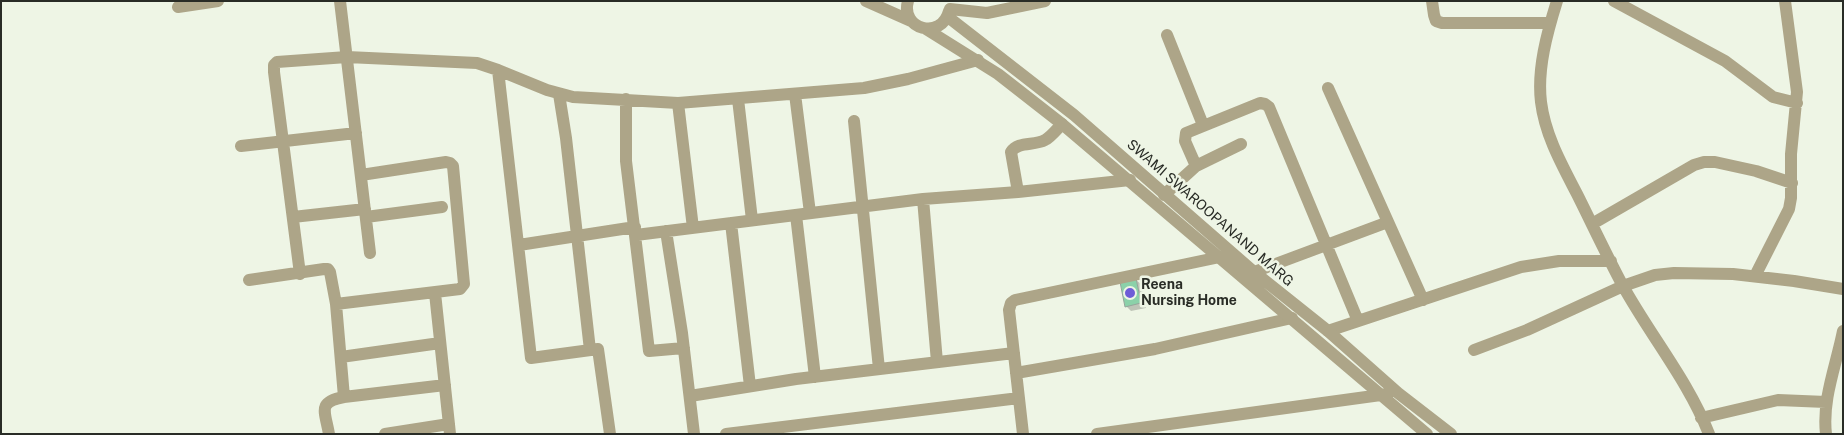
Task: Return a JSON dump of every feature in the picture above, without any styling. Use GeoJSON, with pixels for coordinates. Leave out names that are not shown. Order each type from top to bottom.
{"type":"FeatureCollection","features":[{"type":"Feature","properties":{"kind":"street"},"geometry":{"type":"LineString","coordinates":[[178,7],[218,1]]}},
{"type":"Feature","properties":{"kind":"street"},"geometry":{"type":"LineString","coordinates":[[340,1],[370,253]]}},
{"type":"Feature","properties":{"kind":"street","name":"SWAMI SWAROOPANAND MARG"},"geometry":{"type":"LineString","coordinates":[[866,1],[912,21],[998,74],[1130,180],[1427,434]]}},
{"type":"Feature","properties":{"kind":"street"},"geometry":{"type":"LineString","coordinates":[[908,1],[907,14],[912,21]]}},
{"type":"Feature","properties":{"kind":"street"},"geometry":{"type":"LineString","coordinates":[[926,29],[935,28],[942,24],[949,9],[987,13],[1045,1]]}},
{"type":"Feature","properties":{"kind":"street"},"geometry":{"type":"LineString","coordinates":[[1432,1],[1436,21],[1442,23],[1550,23]]}},
{"type":"Feature","properties":{"kind":"street"},"geometry":{"type":"LineString","coordinates":[[1556,1],[1541,70],[1541,103],[1553,143],[1623,286],[1693,402],[1703,429],[1778,400],[1826,402]]}},
{"type":"Feature","properties":{"kind":"street"},"geometry":{"type":"LineString","coordinates":[[1614,1],[1725,61],[1773,97],[1797,103]]}},
{"type":"Feature","properties":{"kind":"street"},"geometry":{"type":"LineString","coordinates":[[1755,276],[1789,209],[1792,183],[1792,148],[1797,103],[1796,80],[1785,1]]}},
{"type":"Feature","properties":{"kind":"street","name":"SWAMI SWAROOPANAND MARG"},"geometry":{"type":"LineString","coordinates":[[949,9],[1254,272],[1328,331],[1398,393],[1451,434]]}},
{"type":"Feature","properties":{"kind":"street"},"geometry":{"type":"LineString","coordinates":[[1168,35],[1202,125]]}},
{"type":"Feature","properties":{"kind":"street"},"geometry":{"type":"LineString","coordinates":[[300,274],[274,65],[277,62],[347,57],[477,63],[559,94],[678,103],[884,85],[978,60]]}},
{"type":"Feature","properties":{"kind":"street"},"geometry":{"type":"LineString","coordinates":[[498,70],[531,358],[598,349],[610,434]]}},
{"type":"Feature","properties":{"kind":"street"},"geometry":{"type":"LineString","coordinates":[[1328,88],[1423,300]]}},
{"type":"Feature","properties":{"kind":"street"},"geometry":{"type":"LineString","coordinates":[[559,94],[566,138],[590,350]]}},
{"type":"Feature","properties":{"kind":"street"},"geometry":{"type":"LineString","coordinates":[[795,94],[810,213]]}},
{"type":"Feature","properties":{"kind":"street"},"geometry":{"type":"LineString","coordinates":[[626,99],[626,161],[649,352],[684,348]]}},
{"type":"Feature","properties":{"kind":"street"},"geometry":{"type":"LineString","coordinates":[[738,99],[752,220]]}},
{"type":"Feature","properties":{"kind":"street"},"geometry":{"type":"LineString","coordinates":[[678,103],[693,228]]}},
{"type":"Feature","properties":{"kind":"street"},"geometry":{"type":"LineString","coordinates":[[1196,166],[1184,137],[1186,133],[1260,103],[1269,107],[1358,321]]}},
{"type":"Feature","properties":{"kind":"street"},"geometry":{"type":"LineString","coordinates":[[854,121],[879,369]]}},
{"type":"Feature","properties":{"kind":"street"},"geometry":{"type":"LineString","coordinates":[[1018,192],[1013,149],[1018,146],[1046,140],[1062,124]]}},
{"type":"Feature","properties":{"kind":"street"},"geometry":{"type":"LineString","coordinates":[[241,146],[356,133]]}},
{"type":"Feature","properties":{"kind":"street"},"geometry":{"type":"LineString","coordinates":[[1164,195],[1196,166],[1240,144]]}},
{"type":"Feature","properties":{"kind":"street"},"geometry":{"type":"LineString","coordinates":[[336,304],[460,290],[464,284],[453,166],[446,162],[361,175]]}},
{"type":"Feature","properties":{"kind":"street"},"geometry":{"type":"LineString","coordinates":[[1592,224],[1704,162],[1715,162],[1756,171],[1792,183]]}},
{"type":"Feature","properties":{"kind":"street"},"geometry":{"type":"LineString","coordinates":[[519,244],[577,235],[666,231],[923,199],[1018,192],[1130,180]]}},
{"type":"Feature","properties":{"kind":"street"},"geometry":{"type":"LineString","coordinates":[[923,199],[938,362]]}},
{"type":"Feature","properties":{"kind":"street"},"geometry":{"type":"LineString","coordinates":[[293,217],[442,206]]}},
{"type":"Feature","properties":{"kind":"street"},"geometry":{"type":"LineString","coordinates":[[796,215],[815,377]]}},
{"type":"Feature","properties":{"kind":"street"},"geometry":{"type":"LineString","coordinates":[[1254,272],[1388,222]]}},
{"type":"Feature","properties":{"kind":"street"},"geometry":{"type":"LineString","coordinates":[[731,223],[750,386]]}},
{"type":"Feature","properties":{"kind":"street"},"geometry":{"type":"LineString","coordinates":[[666,231],[684,348],[694,434]]}},
{"type":"Feature","properties":{"kind":"street"},"geometry":{"type":"LineString","coordinates":[[1022,434],[1009,310],[1011,303],[1016,300],[1220,257]]}},
{"type":"Feature","properties":{"kind":"street"},"geometry":{"type":"LineString","coordinates":[[1328,331],[1534,264],[1559,261],[1611,261]]}},
{"type":"Feature","properties":{"kind":"street"},"geometry":{"type":"LineString","coordinates":[[249,280],[328,269],[332,276],[336,304],[344,397]]}},
{"type":"Feature","properties":{"kind":"street"},"geometry":{"type":"LineString","coordinates":[[1474,350],[1527,330],[1623,286],[1655,275],[1674,272],[1755,276],[1843,289]]}},
{"type":"Feature","properties":{"kind":"street"},"geometry":{"type":"LineString","coordinates":[[385,434],[450,429],[435,293]]}},
{"type":"Feature","properties":{"kind":"street"},"geometry":{"type":"LineString","coordinates":[[1016,374],[1155,349],[1292,318]]}},
{"type":"Feature","properties":{"kind":"street"},"geometry":{"type":"LineString","coordinates":[[1826,434],[1824,415],[1826,402],[1841,352],[1843,332]]}},
{"type":"Feature","properties":{"kind":"street"},"geometry":{"type":"LineString","coordinates":[[341,357],[440,343]]}},
{"type":"Feature","properties":{"kind":"street"},"geometry":{"type":"LineString","coordinates":[[690,396],[815,377],[1014,353]]}},
{"type":"Feature","properties":{"kind":"street"},"geometry":{"type":"LineString","coordinates":[[329,434],[325,406],[331,399],[445,385]]}},
{"type":"Feature","properties":{"kind":"street"},"geometry":{"type":"LineString","coordinates":[[1096,434],[1398,393]]}},
{"type":"Feature","properties":{"kind":"street"},"geometry":{"type":"LineString","coordinates":[[726,434],[1019,398]]}},
{"type":"Feature","properties":{"kind":"building"},"geometry":{"type":"Polygon","coordinates":[[[1136,278],[1141,303],[1125,307],[1120,282],[1136,278]]]}},
{"type":"Feature","properties":{"kind":"place","name":"Reena Nursing Home"},"geometry":{"type":"Point","coordinates":[1130,293]}}]}
